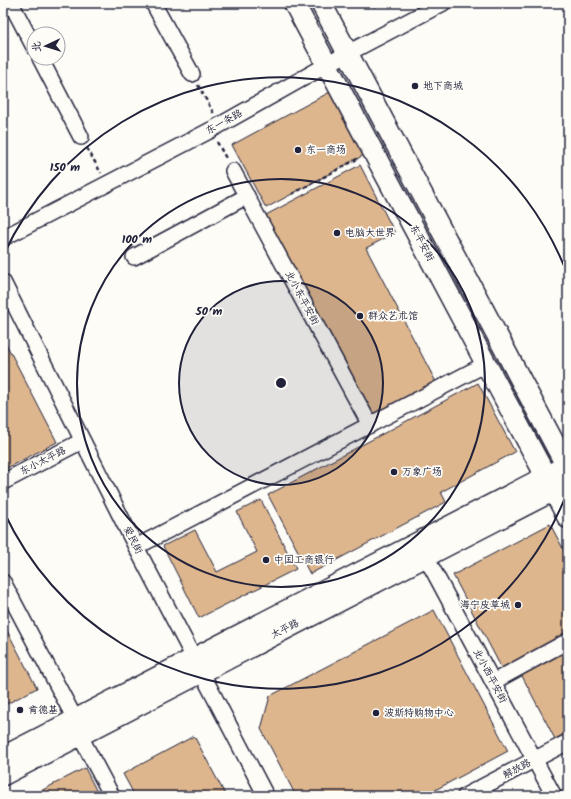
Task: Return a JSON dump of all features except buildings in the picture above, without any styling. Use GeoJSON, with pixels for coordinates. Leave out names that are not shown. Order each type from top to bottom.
{"type":"FeatureCollection","features":[{"type":"Feature","properties":{"kind":"main road","name":"东平安街"},"geometry":{"type":"LineString","coordinates":[[294,3],[486,364],[560,476]]}},
{"type":"Feature","properties":{"kind":"main road"},"geometry":{"type":"LineString","coordinates":[[321,3],[348,53],[560,476],[568,518]]}},
{"type":"Feature","properties":{"kind":"main road","name":"太平路"},"geometry":{"type":"LineString","coordinates":[[197,665],[426,557],[560,476]]}},
{"type":"Feature","properties":{"kind":"main road","name":"太平路"},"geometry":{"type":"LineString","coordinates":[[3,775],[77,728],[560,476]]}},
{"type":"Feature","properties":{"kind":"main road","name":"太平路"},"geometry":{"type":"LineString","coordinates":[[3,757],[77,728]]}},
{"type":"Feature","properties":{"kind":"street"},"geometry":{"type":"LineString","coordinates":[[11,3],[26,32]]}},
{"type":"Feature","properties":{"kind":"street"},"geometry":{"type":"LineString","coordinates":[[154,3],[192,74]]}},
{"type":"Feature","properties":{"kind":"street","name":"东一条路"},"geometry":{"type":"LineString","coordinates":[[3,238],[216,127],[348,53],[443,3]]}},
{"type":"Feature","properties":{"kind":"street"},"geometry":{"type":"LineString","coordinates":[[44,66],[81,137]]}},
{"type":"Feature","properties":{"kind":"street","name":"北小东平安街"},"geometry":{"type":"LineString","coordinates":[[233,171],[370,425]]}},
{"type":"Feature","properties":{"kind":"street"},"geometry":{"type":"LineString","coordinates":[[134,257],[247,196]]}},
{"type":"Feature","properties":{"kind":"street","name":"爱民街"},"geometry":{"type":"LineString","coordinates":[[3,282],[136,547],[266,796]]}},
{"type":"Feature","properties":{"kind":"street"},"geometry":{"type":"LineString","coordinates":[[136,547],[486,364]]}},
{"type":"Feature","properties":{"kind":"street","name":"东小太平路"},"geometry":{"type":"LineString","coordinates":[[3,482],[82,441]]}},
{"type":"Feature","properties":{"kind":"street","name":"北小西平安街"},"geometry":{"type":"LineString","coordinates":[[426,557],[554,796]]}},
{"type":"Feature","properties":{"kind":"street"},"geometry":{"type":"LineString","coordinates":[[3,582],[112,796]]}},
{"type":"Feature","properties":{"kind":"street"},"geometry":{"type":"LineString","coordinates":[[493,682],[568,641]]}},
{"type":"Feature","properties":{"kind":"street","name":"解放路"},"geometry":{"type":"LineString","coordinates":[[466,796],[568,742]]}},
{"type":"Feature","properties":{"kind":"path"},"geometry":{"type":"LineString","coordinates":[[192,74],[216,127],[233,171]]}},
{"type":"Feature","properties":{"kind":"path"},"geometry":{"type":"LineString","coordinates":[[292,194],[372,151]]}},
{"type":"Feature","properties":{"kind":"place","name":"地下商城"},"geometry":{"type":"Point","coordinates":[415,86]}},
{"type":"Feature","properties":{"kind":"place","name":"东一商场"},"geometry":{"type":"Point","coordinates":[298,150]}},
{"type":"Feature","properties":{"kind":"place","name":"电脑大世界"},"geometry":{"type":"Point","coordinates":[337,233]}},
{"type":"Feature","properties":{"kind":"place","name":"群众艺术馆"},"geometry":{"type":"Point","coordinates":[360,316]}},
{"type":"Feature","properties":{"kind":"place","name":"万象广场"},"geometry":{"type":"Point","coordinates":[394,472]}},
{"type":"Feature","properties":{"kind":"place","name":"中国工商银行"},"geometry":{"type":"Point","coordinates":[266,560]}},
{"type":"Feature","properties":{"kind":"place","name":"海宁皮草城"},"geometry":{"type":"Point","coordinates":[518,605]}},
{"type":"Feature","properties":{"kind":"place","name":"肯德基"},"geometry":{"type":"Point","coordinates":[20,710]}},
{"type":"Feature","properties":{"kind":"place","name":"波斯特购物中心"},"geometry":{"type":"Point","coordinates":[376,713]}}]}
